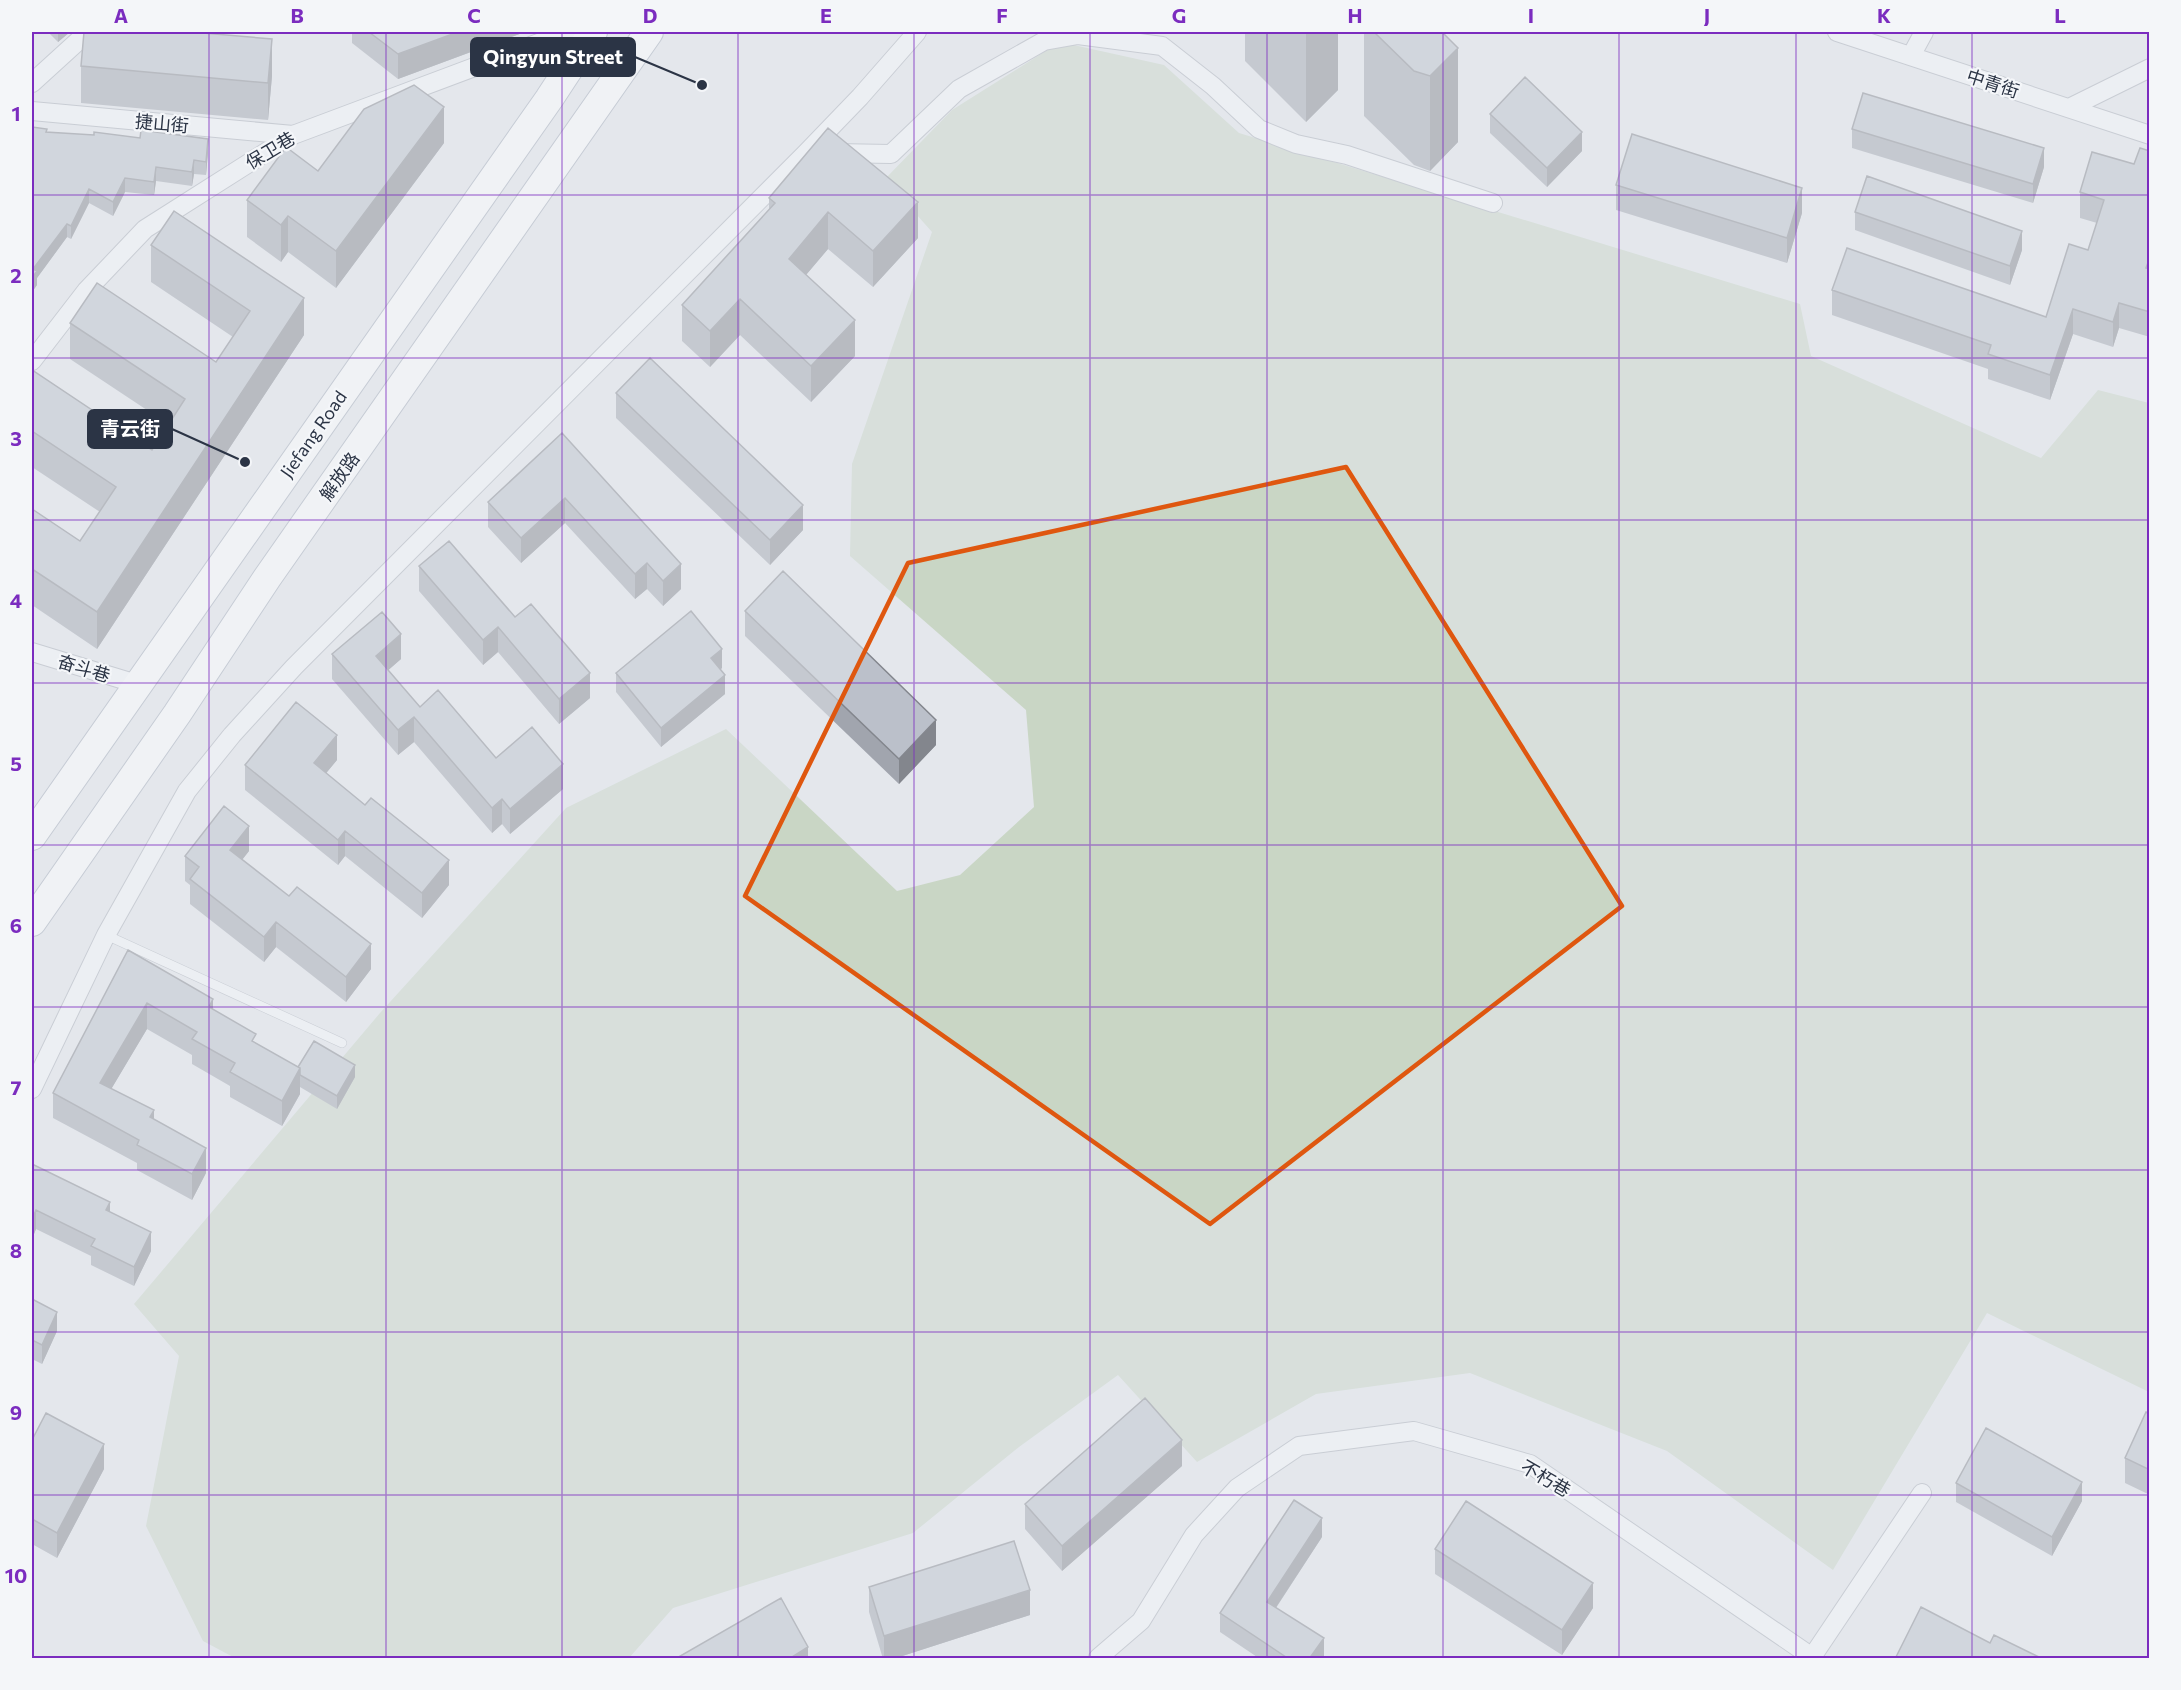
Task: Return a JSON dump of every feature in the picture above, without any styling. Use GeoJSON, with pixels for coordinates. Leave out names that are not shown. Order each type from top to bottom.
{"type":"FeatureCollection","features":[{"type":"Feature","properties":{"kind":"main road","name":"Jiefang Road"},"geometry":{"type":"LineString","coordinates":[[32,836],[136,684],[549,99],[593,32]]}},
{"type":"Feature","properties":{"kind":"main road","name":"解放路"},"geometry":{"type":"LineString","coordinates":[[32,922],[177,714],[273,568],[649,32]]}},
{"type":"Feature","properties":{"kind":"street"},"geometry":{"type":"LineString","coordinates":[[32,83],[88,32]]}},
{"type":"Feature","properties":{"kind":"street","name":"保卫巷"},"geometry":{"type":"LineString","coordinates":[[32,361],[86,291],[145,229],[293,135],[568,32]]}},
{"type":"Feature","properties":{"kind":"street"},"geometry":{"type":"LineString","coordinates":[[32,1089],[106,935],[187,791],[232,735],[294,667],[807,153],[860,97],[916,32]]}},
{"type":"Feature","properties":{"kind":"street","name":"中青街"},"geometry":{"type":"LineString","coordinates":[[1837,32],[2150,135]]}},
{"type":"Feature","properties":{"kind":"street"},"geometry":{"type":"LineString","coordinates":[[1911,56],[1924,32]]}},
{"type":"Feature","properties":{"kind":"street"},"geometry":{"type":"LineString","coordinates":[[807,153],[891,154],[959,89],[1044,41],[1078,35],[1162,46],[1213,86],[1259,129],[1296,144],[1347,155],[1493,203]]}},
{"type":"Feature","properties":{"kind":"street"},"geometry":{"type":"LineString","coordinates":[[2069,108],[2150,68]]}},
{"type":"Feature","properties":{"kind":"street","name":"捷山街"},"geometry":{"type":"LineString","coordinates":[[32,111],[293,135]]}},
{"type":"Feature","properties":{"kind":"street","name":"奋斗巷"},"geometry":{"type":"LineString","coordinates":[[32,652],[136,684]]}},
{"type":"Feature","properties":{"kind":"street","name":"不朽巷"},"geometry":{"type":"LineString","coordinates":[[1098,1659],[1141,1621],[1194,1535],[1237,1488],[1299,1446],[1414,1431],[1530,1464],[1812,1658],[1922,1493]]}},
{"type":"Feature","properties":{"kind":"lane"},"geometry":{"type":"LineString","coordinates":[[106,935],[342,1043]]}},
{"type":"Feature","properties":{"kind":"highlighted area"},"geometry":{"type":"Polygon","coordinates":[[[1346,467],[1622,906],[1210,1224],[745,896],[908,563],[1346,467]]]}},
{"type":"Feature","properties":{"kind":"green space"},"geometry":{"type":"Polygon","coordinates":[[[1060,42],[1164,65],[1239,133],[1800,304],[1811,356],[2041,458],[2098,390],[2149,403],[2149,1392],[1987,1313],[1833,1570],[1667,1451],[1470,1373],[1316,1394],[1197,1462],[1118,1375],[1019,1447],[913,1533],[673,1608],[629,1658],[235,1658],[203,1641],[146,1526],[179,1356],[134,1304],[380,1013],[566,808],[726,729],[897,891],[960,875],[1034,807],[1026,710],[850,556],[852,464],[932,232],[885,179],[952,110],[1060,42]]]}},
{"type":"Feature","properties":{"kind":"building"},"geometry":{"type":"Polygon","coordinates":[[[84,32],[191,32],[272,39],[268,83],[81,66],[84,32]]]}},
{"type":"Feature","properties":{"kind":"building"},"geometry":{"type":"Polygon","coordinates":[[[369,32],[458,32],[398,54],[369,32]]]}},
{"type":"Feature","properties":{"kind":"building"},"geometry":{"type":"Polygon","coordinates":[[[1374,32],[1442,32],[1458,48],[1430,76],[1414,71],[1374,32]]]}},
{"type":"Feature","properties":{"kind":"building"},"geometry":{"type":"Polygon","coordinates":[[[1525,77],[1582,132],[1547,168],[1490,114],[1525,77]]]}},
{"type":"Feature","properties":{"kind":"building"},"geometry":{"type":"Polygon","coordinates":[[[414,85],[444,107],[336,251],[288,216],[281,225],[247,200],[286,147],[318,171],[364,109],[414,85]]]}},
{"type":"Feature","properties":{"kind":"building"},"geometry":{"type":"Polygon","coordinates":[[[1863,93],[2044,148],[2033,184],[1852,129],[1863,93]]]}},
{"type":"Feature","properties":{"kind":"building"},"geometry":{"type":"Polygon","coordinates":[[[32,127],[47,129],[46,132],[94,135],[94,132],[140,138],[141,130],[208,139],[206,162],[194,160],[192,172],[156,167],[154,182],[125,178],[113,202],[89,189],[71,226],[67,224],[33,269],[37,271],[32,278],[32,127]]]}},
{"type":"Feature","properties":{"kind":"building"},"geometry":{"type":"Polygon","coordinates":[[[828,128],[918,202],[873,251],[828,212],[789,259],[855,320],[811,366],[740,299],[710,331],[682,305],[775,203],[769,198],[828,128]]]}},
{"type":"Feature","properties":{"kind":"building"},"geometry":{"type":"Polygon","coordinates":[[[1632,134],[1802,188],[1787,238],[1616,185],[1632,134]]]}},
{"type":"Feature","properties":{"kind":"building"},"geometry":{"type":"Polygon","coordinates":[[[2140,148],[2150,151],[2150,257],[2146,268],[2150,269],[2150,312],[2119,303],[2113,322],[2073,309],[2050,375],[1988,354],[1991,345],[1832,290],[1847,248],[2046,317],[2069,244],[2088,250],[2104,200],[2080,192],[2092,152],[2134,164],[2140,148]]]}},
{"type":"Feature","properties":{"kind":"building"},"geometry":{"type":"Polygon","coordinates":[[[1867,176],[2022,231],[2010,266],[1855,212],[1867,176]]]}},
{"type":"Feature","properties":{"kind":"building"},"geometry":{"type":"Polygon","coordinates":[[[174,211],[304,298],[97,612],[32,569],[32,509],[80,541],[116,487],[32,431],[32,370],[152,450],[185,399],[70,323],[97,283],[216,362],[250,311],[151,245],[174,211]]]}},
{"type":"Feature","properties":{"kind":"building"},"geometry":{"type":"Polygon","coordinates":[[[650,358],[803,505],[770,540],[616,393],[650,358]]]}},
{"type":"Feature","properties":{"kind":"building"},"geometry":{"type":"Polygon","coordinates":[[[562,433],[681,564],[663,581],[647,563],[635,574],[565,498],[521,538],[488,502],[562,433]]]}},
{"type":"Feature","properties":{"kind":"building"},"geometry":{"type":"Polygon","coordinates":[[[449,541],[515,617],[531,604],[590,673],[559,699],[498,627],[483,640],[419,566],[449,541]]]}},
{"type":"Feature","properties":{"kind":"building"},"geometry":{"type":"Polygon","coordinates":[[[783,571],[936,720],[899,759],[745,611],[783,571]]]}},
{"type":"Feature","properties":{"kind":"building"},"geometry":{"type":"Polygon","coordinates":[[[691,611],[722,649],[711,658],[725,675],[661,728],[616,673],[691,611]]]}},
{"type":"Feature","properties":{"kind":"building"},"geometry":{"type":"Polygon","coordinates":[[[382,612],[401,634],[376,656],[420,707],[438,690],[496,758],[532,727],[563,764],[510,809],[502,799],[492,808],[414,717],[398,730],[332,654],[382,612]]]}},
{"type":"Feature","properties":{"kind":"building"},"geometry":{"type":"Polygon","coordinates":[[[296,702],[337,735],[314,763],[365,805],[371,798],[449,860],[422,893],[345,831],[338,840],[245,765],[296,702]]]}},
{"type":"Feature","properties":{"kind":"building"},"geometry":{"type":"Polygon","coordinates":[[[224,806],[249,826],[230,850],[289,896],[297,887],[371,944],[346,977],[276,922],[264,937],[190,879],[199,867],[185,856],[224,806]]]}},
{"type":"Feature","properties":{"kind":"building"},"geometry":{"type":"Polygon","coordinates":[[[128,950],[213,999],[209,1007],[256,1034],[252,1041],[300,1068],[282,1101],[230,1072],[235,1063],[192,1039],[197,1032],[147,1003],[100,1083],[154,1110],[150,1117],[206,1148],[192,1174],[137,1145],[139,1140],[53,1093],[128,950]]]}},
{"type":"Feature","properties":{"kind":"building"},"geometry":{"type":"Polygon","coordinates":[[[314,1041],[355,1065],[337,1096],[300,1075],[298,1067],[314,1041]]]}},
{"type":"Feature","properties":{"kind":"building"},"geometry":{"type":"Polygon","coordinates":[[[32,1164],[110,1202],[106,1210],[151,1232],[134,1267],[91,1246],[95,1239],[36,1210],[32,1220],[32,1164]]]}},
{"type":"Feature","properties":{"kind":"building"},"geometry":{"type":"Polygon","coordinates":[[[32,1299],[57,1312],[42,1345],[32,1340],[32,1299]]]}},
{"type":"Feature","properties":{"kind":"building"},"geometry":{"type":"Polygon","coordinates":[[[1145,1398],[1182,1440],[1062,1546],[1025,1504],[1145,1398]]]}},
{"type":"Feature","properties":{"kind":"building"},"geometry":{"type":"Polygon","coordinates":[[[2146,1412],[2150,1414],[2150,1470],[2125,1458],[2146,1412]]]}},
{"type":"Feature","properties":{"kind":"building"},"geometry":{"type":"Polygon","coordinates":[[[46,1413],[104,1444],[57,1533],[32,1519],[32,1440],[46,1413]]]}},
{"type":"Feature","properties":{"kind":"building"},"geometry":{"type":"Polygon","coordinates":[[[1986,1428],[2082,1482],[2052,1537],[1956,1483],[1986,1428]]]}},
{"type":"Feature","properties":{"kind":"building"},"geometry":{"type":"Polygon","coordinates":[[[1294,1500],[1322,1518],[1267,1602],[1324,1638],[1309,1659],[1289,1659],[1220,1613],[1294,1500]]]}},
{"type":"Feature","properties":{"kind":"building"},"geometry":{"type":"Polygon","coordinates":[[[1466,1501],[1593,1583],[1562,1630],[1435,1549],[1466,1501]]]}},
{"type":"Feature","properties":{"kind":"building"},"geometry":{"type":"Polygon","coordinates":[[[1014,1541],[1030,1590],[884,1636],[869,1587],[1014,1541]]]}},
{"type":"Feature","properties":{"kind":"building"},"geometry":{"type":"Polygon","coordinates":[[[781,1598],[808,1647],[789,1659],[675,1659],[781,1598]]]}},
{"type":"Feature","properties":{"kind":"building"},"geometry":{"type":"Polygon","coordinates":[[[1921,1607],[1990,1643],[1994,1635],[2043,1659],[1895,1659],[1921,1607]]]}},
{"type":"Feature","properties":{"kind":"place","name":"Qingyun Street"},"geometry":{"type":"Point","coordinates":[702,85]}},
{"type":"Feature","properties":{"kind":"place","name":"青云街"},"geometry":{"type":"Point","coordinates":[245,462]}}]}
